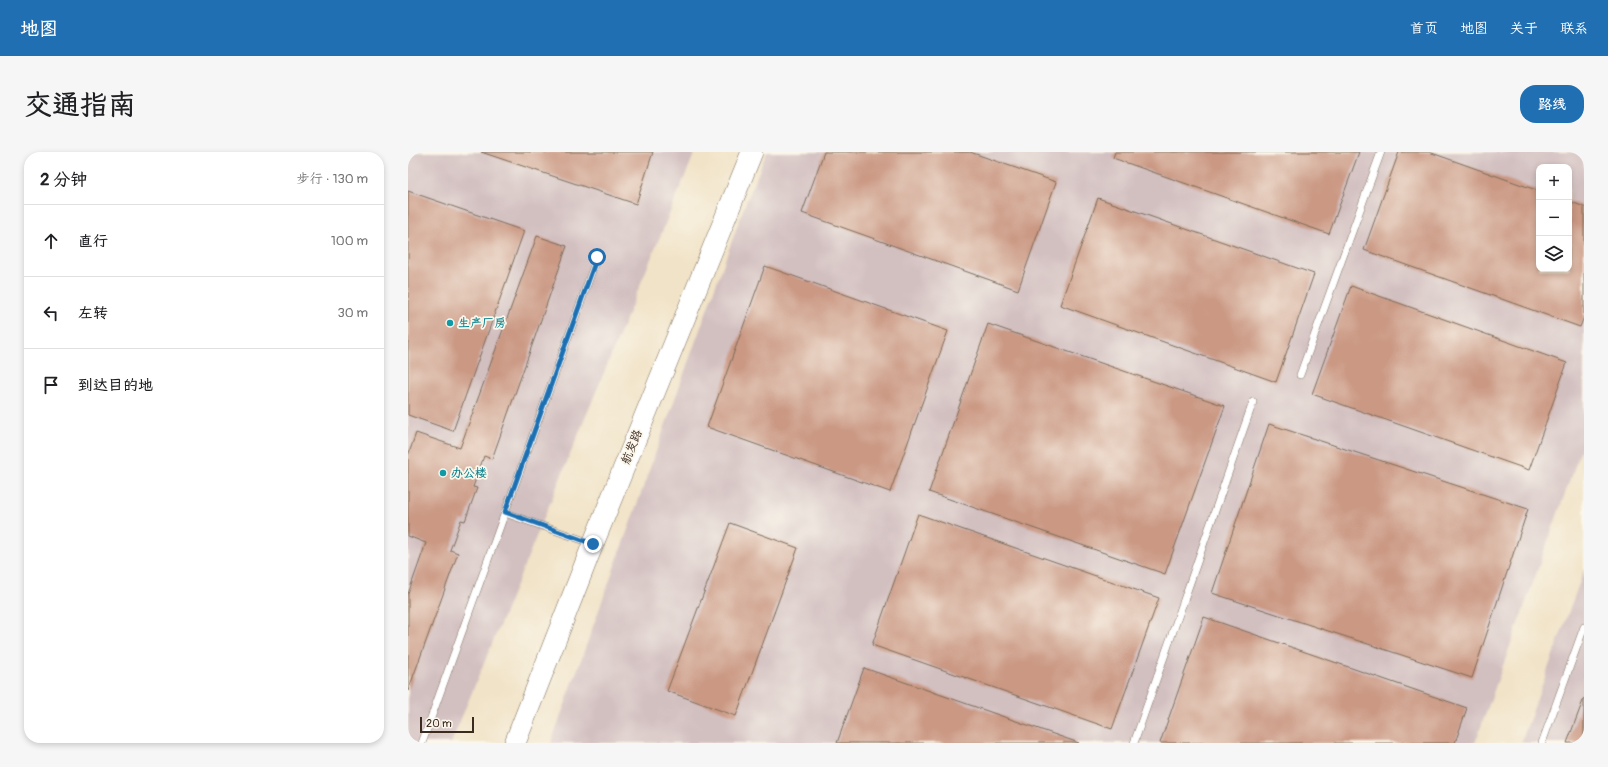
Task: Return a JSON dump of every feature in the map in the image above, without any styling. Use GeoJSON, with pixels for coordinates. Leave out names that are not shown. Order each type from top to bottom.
{"type":"FeatureCollection","features":[{"type":"Feature","properties":{"kind":"main road","name":"航发路"},"geometry":{"type":"LineString","coordinates":[[515,743],[593,544],[752,152]]}},
{"type":"Feature","properties":{"kind":"lane"},"geometry":{"type":"LineString","coordinates":[[1300,375],[1382,152]]}},
{"type":"Feature","properties":{"kind":"lane"},"geometry":{"type":"LineString","coordinates":[[422,743],[597,257]]}},
{"type":"Feature","properties":{"kind":"lane"},"geometry":{"type":"LineString","coordinates":[[1134,743],[1253,402]]}},
{"type":"Feature","properties":{"kind":"lane"},"geometry":{"type":"LineString","coordinates":[[505,512],[593,544]]}},
{"type":"Feature","properties":{"kind":"lane"},"geometry":{"type":"LineString","coordinates":[[1542,743],[1584,627]]}},
{"type":"Feature","properties":{"kind":"shaded area"},"geometry":{"type":"Polygon","coordinates":[[[408,152],[695,152],[451,743],[408,743],[408,152]]]}},
{"type":"Feature","properties":{"kind":"shaded area"},"geometry":{"type":"Polygon","coordinates":[[[767,152],[1584,152],[1584,441],[1475,743],[551,743],[743,210],[767,152]]]}},
{"type":"Feature","properties":{"kind":"shaded area"},"geometry":{"type":"Polygon","coordinates":[[[1584,570],[1584,743],[1521,743],[1584,570]]]}},
{"type":"Feature","properties":{"kind":"building"},"geometry":{"type":"Polygon","coordinates":[[[481,152],[653,152],[636,204],[481,152]]]}},
{"type":"Feature","properties":{"kind":"building"},"geometry":{"type":"Polygon","coordinates":[[[824,152],[970,152],[1056,182],[1018,290],[802,213],[824,152]]]}},
{"type":"Feature","properties":{"kind":"building"},"geometry":{"type":"Polygon","coordinates":[[[1115,152],[1359,152],[1329,234],[1113,158],[1115,152]]]}},
{"type":"Feature","properties":{"kind":"building"},"geometry":{"type":"Polygon","coordinates":[[[1399,152],[1429,152],[1536,190],[1536,272],[1572,272],[1572,202],[1584,207],[1584,317],[1580,327],[1364,250],[1399,152]]]}},
{"type":"Feature","properties":{"kind":"building","name":"生产厂房"},"geometry":{"type":"Polygon","coordinates":[[[408,191],[524,231],[453,431],[408,415],[408,191]]]}},
{"type":"Feature","properties":{"kind":"building"},"geometry":{"type":"Polygon","coordinates":[[[1098,198],[1314,274],[1276,382],[1060,305],[1098,198]]]}},
{"type":"Feature","properties":{"kind":"building","name":"办公楼"},"geometry":{"type":"Polygon","coordinates":[[[537,236],[567,246],[492,459],[484,456],[473,487],[477,488],[465,521],[461,520],[450,550],[458,553],[408,691],[408,594],[426,543],[408,536],[408,456],[416,433],[460,448],[537,236]]]}},
{"type":"Feature","properties":{"kind":"building"},"geometry":{"type":"Polygon","coordinates":[[[765,266],[948,331],[890,492],[707,427],[765,266]]]}},
{"type":"Feature","properties":{"kind":"building"},"geometry":{"type":"Polygon","coordinates":[[[1351,286],[1567,363],[1529,470],[1312,394],[1351,286]]]}},
{"type":"Feature","properties":{"kind":"building"},"geometry":{"type":"Polygon","coordinates":[[[988,324],[1225,406],[1165,574],[929,492],[988,324]]]}},
{"type":"Feature","properties":{"kind":"building"},"geometry":{"type":"Polygon","coordinates":[[[1269,424],[1528,509],[1472,678],[1212,593],[1269,424]]]}},
{"type":"Feature","properties":{"kind":"building"},"geometry":{"type":"Polygon","coordinates":[[[918,514],[1159,598],[1112,729],[872,645],[918,514]]]}},
{"type":"Feature","properties":{"kind":"building"},"geometry":{"type":"Polygon","coordinates":[[[730,523],[798,548],[736,716],[667,691],[730,523]]]}},
{"type":"Feature","properties":{"kind":"building"},"geometry":{"type":"Polygon","coordinates":[[[1204,617],[1467,708],[1455,743],[1160,743],[1204,617]]]}},
{"type":"Feature","properties":{"kind":"building"},"geometry":{"type":"Polygon","coordinates":[[[864,668],[1079,743],[837,743],[864,668]]]}},
{"type":"Feature","properties":{"kind":"building"},"geometry":{"type":"Polygon","coordinates":[[[1584,698],[1584,743],[1567,743],[1584,698]]]}},
{"type":"Feature","properties":{"kind":"place","name":"生产厂房"},"geometry":{"type":"Point","coordinates":[450,323]}},
{"type":"Feature","properties":{"kind":"place","name":"办公楼"},"geometry":{"type":"Point","coordinates":[443,473]}},
{"type":"Feature","properties":{"kind":"route"},"geometry":{"type":"LineString","coordinates":[[593,544],[505,512],[597,257]]}}]}
